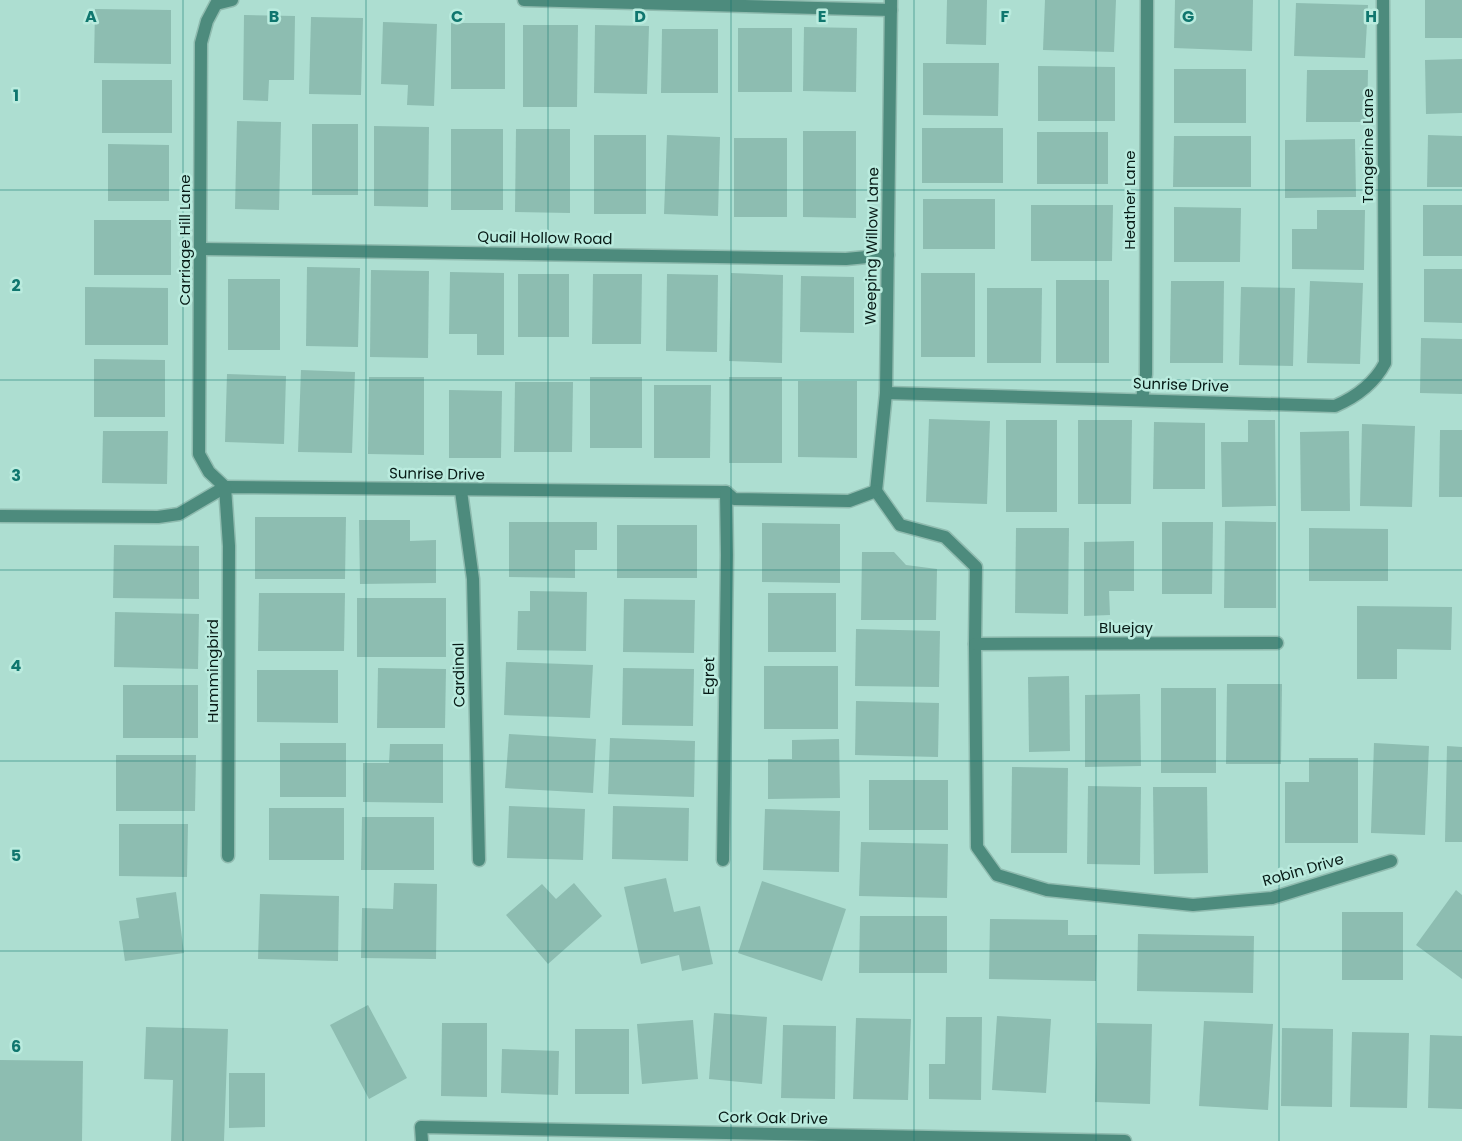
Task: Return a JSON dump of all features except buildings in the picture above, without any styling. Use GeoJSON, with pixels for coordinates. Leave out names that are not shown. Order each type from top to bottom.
{"type":"FeatureCollection","features":[{"type":"Feature","properties":{"kind":"street","name":"Carriage Hill Lane"},"geometry":{"type":"LineString","coordinates":[[225,488],[209,472],[199,454],[201,43],[207,21],[216,4],[232,0]]}},
{"type":"Feature","properties":{"kind":"street"},"geometry":{"type":"LineString","coordinates":[[524,0],[891,5]]}},
{"type":"Feature","properties":{"kind":"street","name":"Heather Lane"},"geometry":{"type":"LineString","coordinates":[[1142,400],[1146,374],[1147,0]]}},
{"type":"Feature","properties":{"kind":"street","name":"Tangerine Lane"},"geometry":{"type":"LineString","coordinates":[[1384,0],[1385,292]]}},
{"type":"Feature","properties":{"kind":"street","name":"Weeping Willow Lane"},"geometry":{"type":"LineString","coordinates":[[876,491],[886,392],[891,5]]}},
{"type":"Feature","properties":{"kind":"street","name":"Quail Hollow Road"},"geometry":{"type":"LineString","coordinates":[[201,249],[846,259],[888,255]]}},
{"type":"Feature","properties":{"kind":"street","name":"Sunrise Drive"},"geometry":{"type":"LineString","coordinates":[[886,392],[1335,406],[1354,398],[1380,374],[1385,364],[1385,292]]}},
{"type":"Feature","properties":{"kind":"street"},"geometry":{"type":"LineString","coordinates":[[0,516],[158,517],[179,514],[225,488]]}},
{"type":"Feature","properties":{"kind":"street","name":"Sunrise Drive"},"geometry":{"type":"LineString","coordinates":[[225,488],[726,492],[734,499],[849,501],[876,491]]}},
{"type":"Feature","properties":{"kind":"street","name":"Hummingbird"},"geometry":{"type":"LineString","coordinates":[[225,488],[229,546],[228,856]]}},
{"type":"Feature","properties":{"kind":"street","name":"Cardinal"},"geometry":{"type":"LineString","coordinates":[[461,491],[473,579],[480,860]]}},
{"type":"Feature","properties":{"kind":"street","name":"Robin Drive"},"geometry":{"type":"LineString","coordinates":[[876,491],[900,525],[945,537],[976,567],[975,644],[978,847],[997,875],[1047,890],[1193,904],[1272,898],[1391,861]]}},
{"type":"Feature","properties":{"kind":"street","name":"Egret"},"geometry":{"type":"LineString","coordinates":[[723,860],[727,555],[726,492]]}},
{"type":"Feature","properties":{"kind":"street","name":"Bluejay"},"geometry":{"type":"LineString","coordinates":[[975,644],[1277,643]]}},
{"type":"Feature","properties":{"kind":"street","name":"Cork Oak Drive"},"geometry":{"type":"LineString","coordinates":[[422,1141],[421,1127],[661,1136],[1125,1141]]}}]}
